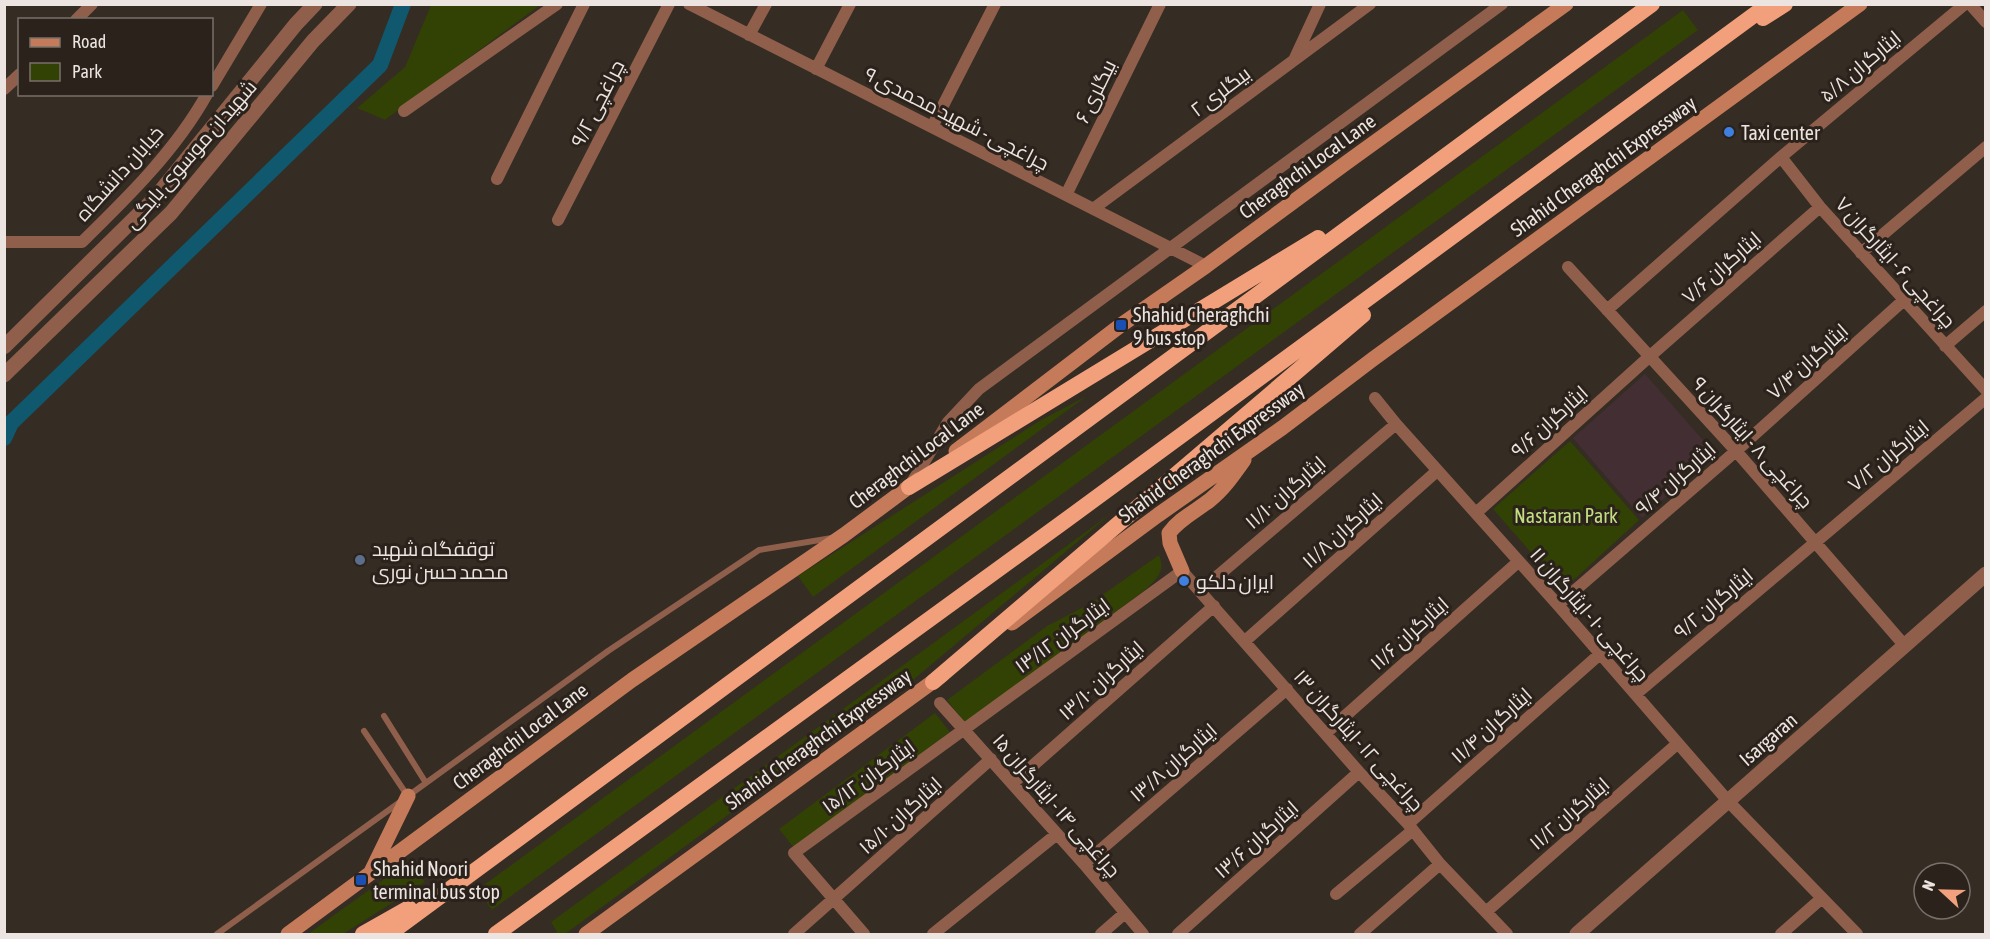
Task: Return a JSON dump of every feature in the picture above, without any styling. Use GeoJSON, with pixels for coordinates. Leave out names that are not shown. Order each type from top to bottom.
{"type":"FeatureCollection","features":[{"type":"Feature","properties":{"kind":"highway"},"geometry":{"type":"LineString","coordinates":[[389,934],[1652,4]]}},
{"type":"Feature","properties":{"kind":"highway"},"geometry":{"type":"LineString","coordinates":[[1698,58],[1769,4]]}},
{"type":"Feature","properties":{"kind":"highway"},"geometry":{"type":"LineString","coordinates":[[1698,58],[1785,4]]}},
{"type":"Feature","properties":{"kind":"highway","name":"Shahid Cheraghchi Expressway"},"geometry":{"type":"LineString","coordinates":[[496,934],[1698,58]]}},
{"type":"Feature","properties":{"kind":"highway"},"geometry":{"type":"LineString","coordinates":[[909,487],[1412,181]]}},
{"type":"Feature","properties":{"kind":"highway"},"geometry":{"type":"LineString","coordinates":[[933,682],[1465,228]]}},
{"type":"Feature","properties":{"kind":"highway"},"geometry":{"type":"LineString","coordinates":[[363,934],[485,864]]}},
{"type":"Feature","properties":{"kind":"main road","name":"Cheraghchi Local Lane"},"geometry":{"type":"LineString","coordinates":[[288,934],[632,680],[844,535],[1121,325],[1206,266],[1566,4]]}},
{"type":"Feature","properties":{"kind":"main road","name":"Shahid Cheraghchi Expressway"},"geometry":{"type":"LineString","coordinates":[[586,934],[1860,4]]}},
{"type":"Feature","properties":{"kind":"main road"},"geometry":{"type":"LineString","coordinates":[[1182,571],[1168,533],[1174,526],[1212,499],[1230,480],[1249,452]]}},
{"type":"Feature","properties":{"kind":"main road"},"geometry":{"type":"LineString","coordinates":[[369,874],[408,796]]}},
{"type":"Feature","properties":{"kind":"street"},"geometry":{"type":"LineString","coordinates":[[78,18],[92,4]]}},
{"type":"Feature","properties":{"kind":"street"},"geometry":{"type":"LineString","coordinates":[[213,85],[261,4]]}},
{"type":"Feature","properties":{"kind":"street","name":"شهیدان موسوی بایگی"},"geometry":{"type":"LineString","coordinates":[[4,347],[155,198],[296,24],[315,4]]}},
{"type":"Feature","properties":{"kind":"street","name":"شهیدان موسوی بایگی"},"geometry":{"type":"LineString","coordinates":[[4,375],[171,213],[313,41],[349,4]]}},
{"type":"Feature","properties":{"kind":"street"},"geometry":{"type":"LineString","coordinates":[[404,111],[557,4]]}},
{"type":"Feature","properties":{"kind":"street"},"geometry":{"type":"LineString","coordinates":[[497,179],[584,4]]}},
{"type":"Feature","properties":{"kind":"street","name":"۹/۲ چراغچی"},"geometry":{"type":"LineString","coordinates":[[558,220],[669,4]]}},
{"type":"Feature","properties":{"kind":"street","name":"۹ چراغچی - شهید محمدی"},"geometry":{"type":"LineString","coordinates":[[689,4],[1206,266]]}},
{"type":"Feature","properties":{"kind":"street"},"geometry":{"type":"LineString","coordinates":[[749,35],[766,4]]}},
{"type":"Feature","properties":{"kind":"street"},"geometry":{"type":"LineString","coordinates":[[816,69],[850,4]]}},
{"type":"Feature","properties":{"kind":"street"},"geometry":{"type":"LineString","coordinates":[[932,127],[995,4]]}},
{"type":"Feature","properties":{"kind":"street","name":"بیگلری ۶"},"geometry":{"type":"LineString","coordinates":[[1066,195],[1160,4]]}},
{"type":"Feature","properties":{"kind":"street","name":"بیگلری ۲"},"geometry":{"type":"LineString","coordinates":[[1093,209],[1370,4]]}},
{"type":"Feature","properties":{"kind":"street"},"geometry":{"type":"LineString","coordinates":[[909,487],[948,422],[980,389],[1502,4]]}},
{"type":"Feature","properties":{"kind":"street","name":"ایثارگران ۵/۸"},"geometry":{"type":"LineString","coordinates":[[1606,310],[1781,157],[1965,4]]}},
{"type":"Feature","properties":{"kind":"street"},"geometry":{"type":"LineString","coordinates":[[1970,4],[1986,22]]}},
{"type":"Feature","properties":{"kind":"street"},"geometry":{"type":"LineString","coordinates":[[1295,59],[1317,6]]}},
{"type":"Feature","properties":{"kind":"street"},"geometry":{"type":"LineString","coordinates":[[4,89],[18,76]]}},
{"type":"Feature","properties":{"kind":"street","name":"خیابان دانشگاه"},"geometry":{"type":"LineString","coordinates":[[4,242],[13,240],[82,242],[126,198],[164,155],[192,121],[206,96]]}},
{"type":"Feature","properties":{"kind":"street"},"geometry":{"type":"LineString","coordinates":[[1861,253],[1986,147]]}},
{"type":"Feature","properties":{"kind":"street","name":"چراغچی ۶ - ایثارگران ۷"},"geometry":{"type":"LineString","coordinates":[[1781,157],[1820,207],[1986,390]]}},
{"type":"Feature","properties":{"kind":"street","name":"ایثارگران ۷/۶"},"geometry":{"type":"LineString","coordinates":[[1649,357],[1820,207]]}},
{"type":"Feature","properties":{"kind":"street","name":"چراغچی ۸ - ایثارگران ۹"},"geometry":{"type":"LineString","coordinates":[[1568,267],[1736,451],[1905,646]]}},
{"type":"Feature","properties":{"kind":"street","name":"ایثارگران ۷/۴"},"geometry":{"type":"LineString","coordinates":[[1736,451],[1904,300]]}},
{"type":"Feature","properties":{"kind":"street"},"geometry":{"type":"LineString","coordinates":[[1945,346],[1986,310]]}},
{"type":"Feature","properties":{"kind":"street","name":"ایثارگران ۹/۶"},"geometry":{"type":"LineString","coordinates":[[1476,513],[1649,357]]}},
{"type":"Feature","properties":{"kind":"street","name":"چراغچی ۱۰ - ایثارگران ۱۱"},"geometry":{"type":"LineString","coordinates":[[1376,398],[1437,471],[1558,605],[1728,801],[1857,934]]}},
{"type":"Feature","properties":{"kind":"street","name":"ایثارگران ۷/۲"},"geometry":{"type":"LineString","coordinates":[[1816,542],[1986,398]]}},
{"type":"Feature","properties":{"kind":"street","name":"ایثارگران ۱۱/۱۰"},"geometry":{"type":"LineString","coordinates":[[1200,591],[1396,424]]}},
{"type":"Feature","properties":{"kind":"street","name":"ایثارگران ۹/۴"},"geometry":{"type":"LineString","coordinates":[[1558,605],[1736,451]]}},
{"type":"Feature","properties":{"kind":"street","name":"ایثارگران ۱۱/۸"},"geometry":{"type":"LineString","coordinates":[[1245,641],[1437,471]]}},
{"type":"Feature","properties":{"kind":"street","name":"ایثارگران ۹/۲"},"geometry":{"type":"LineString","coordinates":[[1636,694],[1816,542]]}},
{"type":"Feature","properties":{"kind":"street","name":"ایثارگران ۱۱/۶"},"geometry":{"type":"LineString","coordinates":[[1326,733],[1518,562]]}},
{"type":"Feature","properties":{"kind":"street","name":"چراغچی ۱۲ - ایثارگران ۱۳"},"geometry":{"type":"LineString","coordinates":[[1182,571],[1410,827],[1440,864],[1507,934]]}},
{"type":"Feature","properties":{"kind":"street","name":"ایثارگران ۱۳/۱۲"},"geometry":{"type":"LineString","coordinates":[[964,730],[1182,571]]}},
{"type":"Feature","properties":{"kind":"street","name":"Isargaran"},"geometry":{"type":"LineString","coordinates":[[1577,934],[1986,574]]}},
{"type":"Feature","properties":{"kind":"street","name":"ایثارگران ۱۳/۱۰"},"geometry":{"type":"LineString","coordinates":[[1014,783],[1214,606]]}},
{"type":"Feature","properties":{"kind":"street","name":"ایثارگران ۱۱/۴"},"geometry":{"type":"LineString","coordinates":[[1336,894],[1600,654]]}},
{"type":"Feature","properties":{"kind":"street","name":"ایثارگران ۱۳/۸"},"geometry":{"type":"LineString","coordinates":[[1084,864],[1287,689]]}},
{"type":"Feature","properties":{"kind":"street","name":"چراغچی ۱۴ - ایثارگران ۱۵"},"geometry":{"type":"LineString","coordinates":[[940,703],[1014,783],[1143,934]]}},
{"type":"Feature","properties":{"kind":"street","name":"ایثارگران ۱۵/۱۲"},"geometry":{"type":"LineString","coordinates":[[834,899],[794,853],[964,730]]}},
{"type":"Feature","properties":{"kind":"street","name":"ایثارگران ۱۱/۲"},"geometry":{"type":"LineString","coordinates":[[1486,911],[1677,744]]}},
{"type":"Feature","properties":{"kind":"street","name":"ایثارگران ۱۵/۱۰"},"geometry":{"type":"LineString","coordinates":[[794,934],[991,759]]}},
{"type":"Feature","properties":{"kind":"street","name":"ایثارگران ۱۳/۶"},"geometry":{"type":"LineString","coordinates":[[1178,934],[1359,772]]}},
{"type":"Feature","properties":{"kind":"street"},"geometry":{"type":"LineString","coordinates":[[933,934],[1057,834]]}},
{"type":"Feature","properties":{"kind":"street"},"geometry":{"type":"LineString","coordinates":[[1360,934],[1440,864]]}},
{"type":"Feature","properties":{"kind":"street"},"geometry":{"type":"LineString","coordinates":[[1781,934],[1822,898]]}},
{"type":"Feature","properties":{"kind":"street"},"geometry":{"type":"LineString","coordinates":[[834,899],[864,934]]}},
{"type":"Feature","properties":{"kind":"street"},"geometry":{"type":"LineString","coordinates":[[1101,934],[1125,913]]}},
{"type":"Feature","properties":{"kind":"lane"},"geometry":{"type":"LineString","coordinates":[[218,934],[608,651],[759,550],[844,535]]}},
{"type":"Feature","properties":{"kind":"lane"},"geometry":{"type":"LineString","coordinates":[[384,716],[426,783]]}},
{"type":"Feature","properties":{"kind":"lane"},"geometry":{"type":"LineString","coordinates":[[364,731],[408,796]]}},
{"type":"Feature","properties":{"kind":"shaded area"},"geometry":{"type":"Polygon","coordinates":[[[1645,374],[1715,454],[1642,518],[1573,438],[1645,374]]]}},
{"type":"Feature","properties":{"kind":"green space"},"geometry":{"type":"Polygon","coordinates":[[[431,5],[540,5],[385,120],[357,108],[405,67],[431,5]]]}},
{"type":"Feature","properties":{"kind":"green space"},"geometry":{"type":"Polygon","coordinates":[[[1683,10],[1698,30],[492,910],[477,890],[1683,10]]]}},
{"type":"Feature","properties":{"kind":"green space"},"geometry":{"type":"Polygon","coordinates":[[[1087,396],[813,597],[798,576],[1041,420],[1087,396]]]}},
{"type":"Feature","properties":{"kind":"green space","name":"Nastaran Park"},"geometry":{"type":"Polygon","coordinates":[[[1570,441],[1639,520],[1562,588],[1493,509],[1570,441]]]}},
{"type":"Feature","properties":{"kind":"green space"},"geometry":{"type":"Polygon","coordinates":[[[1113,512],[913,680],[565,934],[553,934],[557,932],[551,922],[1113,512]]]}},
{"type":"Feature","properties":{"kind":"green space"},"geometry":{"type":"Polygon","coordinates":[[[1159,555],[1161,570],[1157,578],[1145,590],[965,723],[947,700],[1047,626],[1091,603],[1159,555]]]}},
{"type":"Feature","properties":{"kind":"green space"},"geometry":{"type":"Polygon","coordinates":[[[935,713],[950,732],[794,848],[779,829],[935,713]]]}},
{"type":"Feature","properties":{"kind":"green space"},"geometry":{"type":"Polygon","coordinates":[[[409,861],[425,882],[343,934],[308,934],[409,861]]]}},
{"type":"Feature","properties":{"kind":"waterway"},"geometry":{"type":"LineString","coordinates":[[4,438],[11,423],[380,65],[403,4]]}},
{"type":"Feature","properties":{"kind":"place","name":"Taxi center"},"geometry":{"type":"Point","coordinates":[1729,132]}},
{"type":"Feature","properties":{"kind":"place","name":"Shahid Cheraghchi 9 bus stop"},"geometry":{"type":"Point","coordinates":[1121,325]}},
{"type":"Feature","properties":{"kind":"place","name":"توقفگاه شهید محمد حسن نوری"},"geometry":{"type":"Point","coordinates":[360,560]}},
{"type":"Feature","properties":{"kind":"place","name":"ایران دلکو"},"geometry":{"type":"Point","coordinates":[1184,581]}},
{"type":"Feature","properties":{"kind":"place","name":"Shahid Noori terminal bus stop"},"geometry":{"type":"Point","coordinates":[361,880]}}]}
